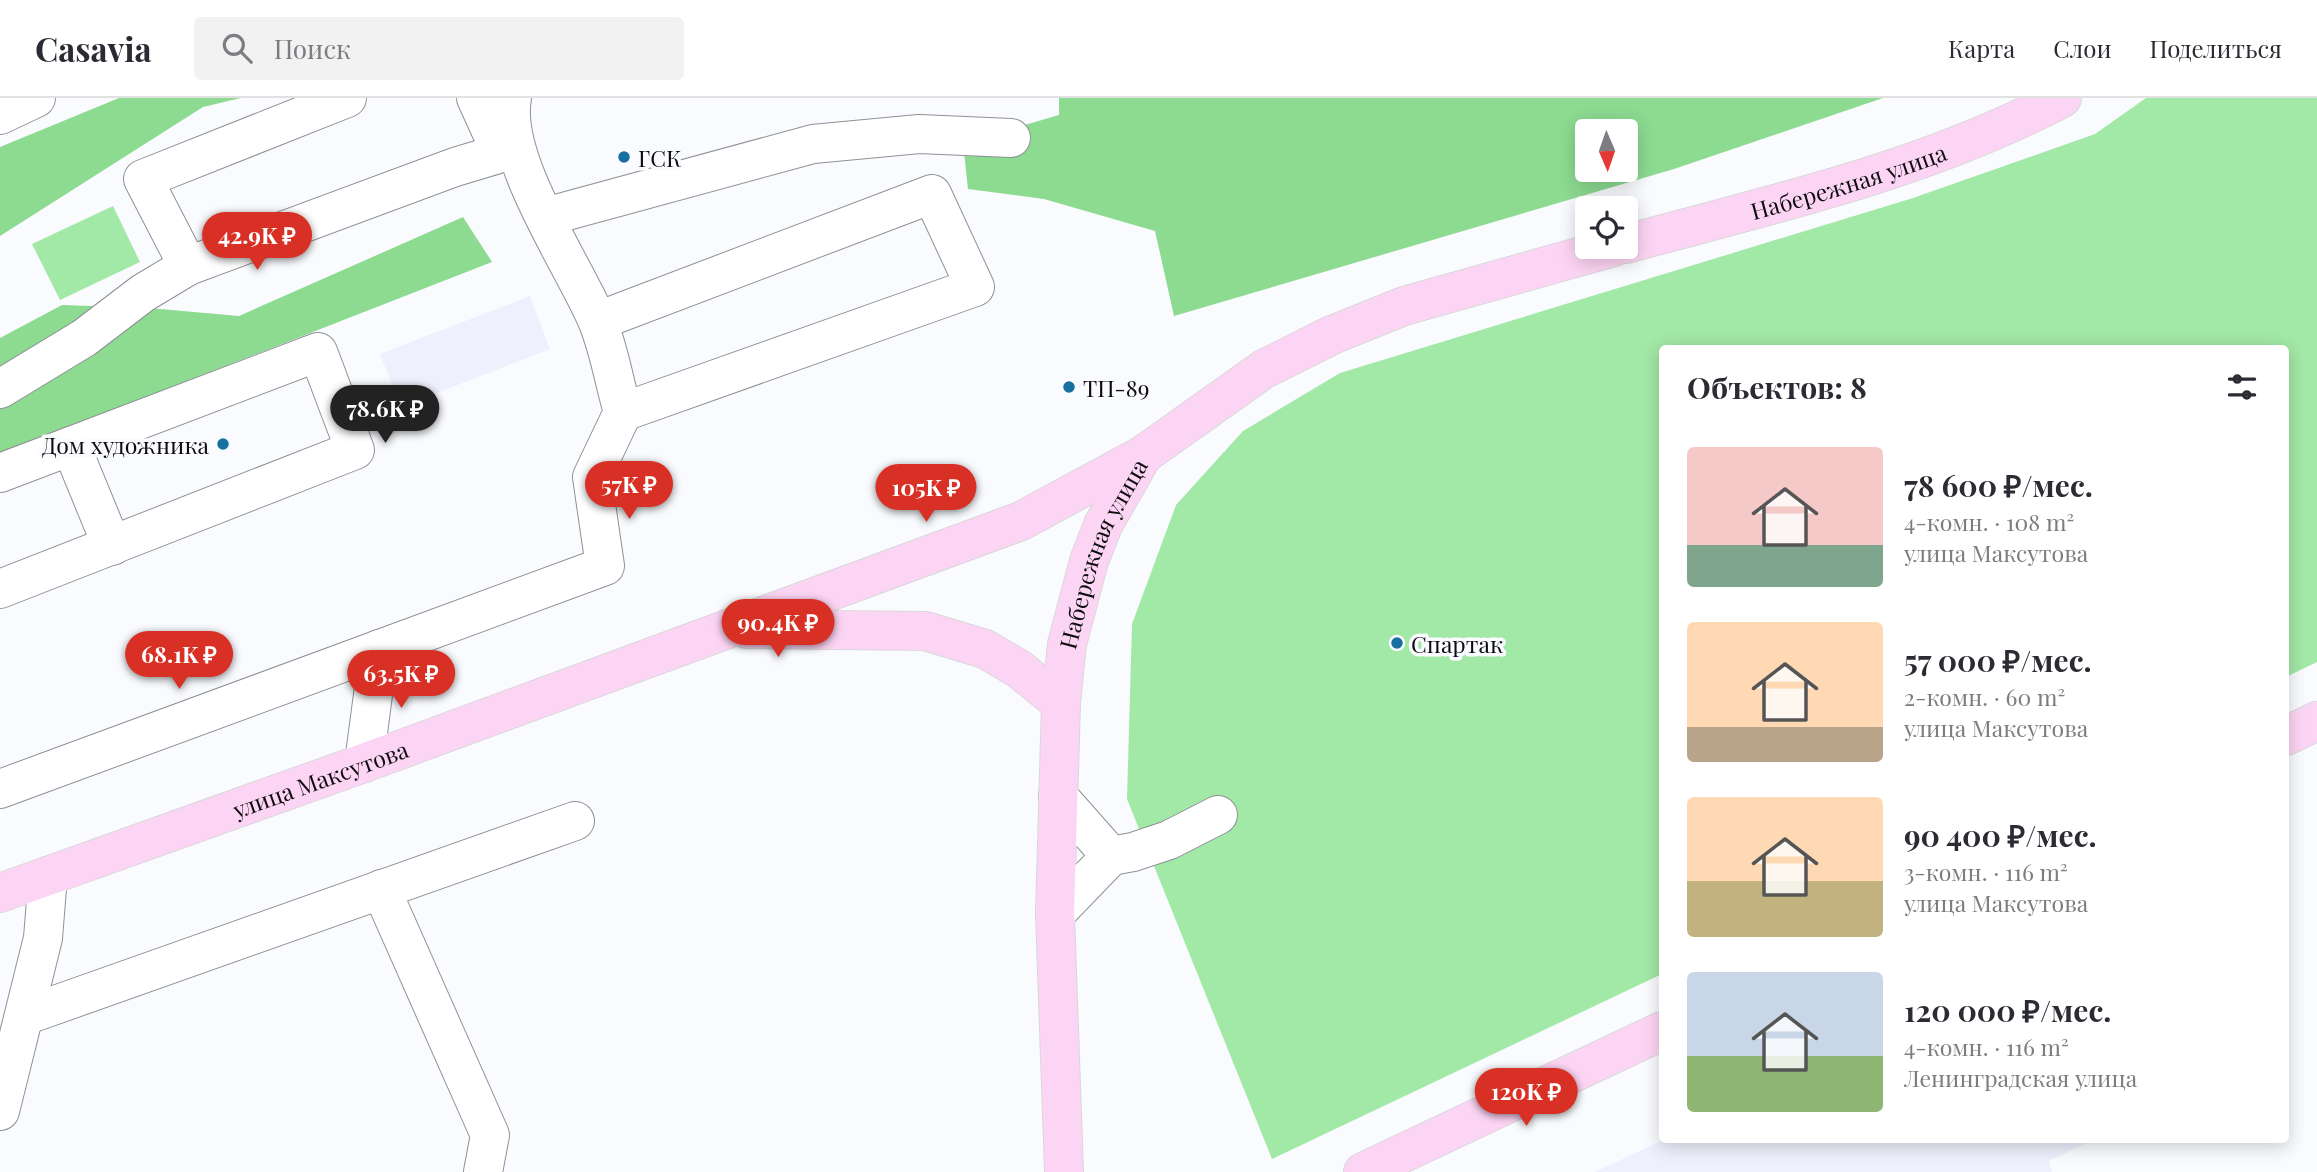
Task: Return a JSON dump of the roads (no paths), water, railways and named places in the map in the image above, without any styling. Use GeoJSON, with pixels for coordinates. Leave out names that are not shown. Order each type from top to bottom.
{"type":"FeatureCollection","features":[{"type":"Feature","properties":{"kind":"main road","name":"Набережная улица"},"geometry":{"type":"LineString","coordinates":[[1638,241],[1894,168],[1998,130],[2062,98]]}},
{"type":"Feature","properties":{"kind":"main road","name":"Набережная улица"},"geometry":{"type":"LineString","coordinates":[[1064,1172],[1055,914],[1061,703],[1067,644],[1089,561],[1103,525],[1143,455],[1264,369],[1332,335],[1404,306],[1575,258]]}},
{"type":"Feature","properties":{"kind":"main road","name":"улица Максутова"},"geometry":{"type":"LineString","coordinates":[[0,893],[364,764],[1021,521],[1143,455]]}},
{"type":"Feature","properties":{"kind":"main road"},"geometry":{"type":"LineString","coordinates":[[724,629],[925,631],[985,649],[1019,669],[1061,703]]}},
{"type":"Feature","properties":{"kind":"main road"},"geometry":{"type":"LineString","coordinates":[[2289,735],[2317,721]]}},
{"type":"Feature","properties":{"kind":"main road"},"geometry":{"type":"LineString","coordinates":[[1363,1172],[1659,1032]]}},
{"type":"Feature","properties":{"kind":"street"},"geometry":{"type":"LineString","coordinates":[[0,115],[36,98]]}},
{"type":"Feature","properties":{"kind":"street"},"geometry":{"type":"LineString","coordinates":[[188,266],[143,179],[346,98]]}},
{"type":"Feature","properties":{"kind":"street"},"geometry":{"type":"LineString","coordinates":[[0,789],[605,566],[592,477],[623,412],[597,321],[545,218],[477,98]]}},
{"type":"Feature","properties":{"kind":"street"},"geometry":{"type":"LineString","coordinates":[[508,151],[512,98]]}},
{"type":"Feature","properties":{"kind":"street"},"geometry":{"type":"LineString","coordinates":[[545,218],[813,144],[919,134],[1011,138]]}},
{"type":"Feature","properties":{"kind":"street"},"geometry":{"type":"LineString","coordinates":[[6,381],[84,338],[143,293],[188,266],[455,167],[508,151]]}},
{"type":"Feature","properties":{"kind":"street"},"geometry":{"type":"LineString","coordinates":[[597,321],[932,194],[975,287],[623,412]]}},
{"type":"Feature","properties":{"kind":"street"},"geometry":{"type":"LineString","coordinates":[[0,473],[318,352],[355,450],[0,589]]}},
{"type":"Feature","properties":{"kind":"street"},"geometry":{"type":"LineString","coordinates":[[71,446],[112,546]]}},
{"type":"Feature","properties":{"kind":"street"},"geometry":{"type":"LineString","coordinates":[[364,764],[379,649]]}},
{"type":"Feature","properties":{"kind":"street"},"geometry":{"type":"LineString","coordinates":[[1058,796],[1111,856]]}},
{"type":"Feature","properties":{"kind":"street"},"geometry":{"type":"LineString","coordinates":[[1055,914],[1111,856],[1169,840],[1217,815]]}},
{"type":"Feature","properties":{"kind":"street"},"geometry":{"type":"LineString","coordinates":[[24,1016],[575,821]]}},
{"type":"Feature","properties":{"kind":"street"},"geometry":{"type":"LineString","coordinates":[[2,1099],[43,938],[48,876]]}},
{"type":"Feature","properties":{"kind":"street"},"geometry":{"type":"LineString","coordinates":[[381,889],[490,1135],[483,1172]]}},
{"type":"Feature","properties":{"kind":"place","name":"ГСК"},"geometry":{"type":"Point","coordinates":[624,157]}},
{"type":"Feature","properties":{"kind":"place","name":"ТП-89"},"geometry":{"type":"Point","coordinates":[1069,387]}},
{"type":"Feature","properties":{"kind":"place","name":"Дом художника"},"geometry":{"type":"Point","coordinates":[223,444]}},
{"type":"Feature","properties":{"kind":"place","name":"Спартак"},"geometry":{"type":"Point","coordinates":[1397,643]}}]}
